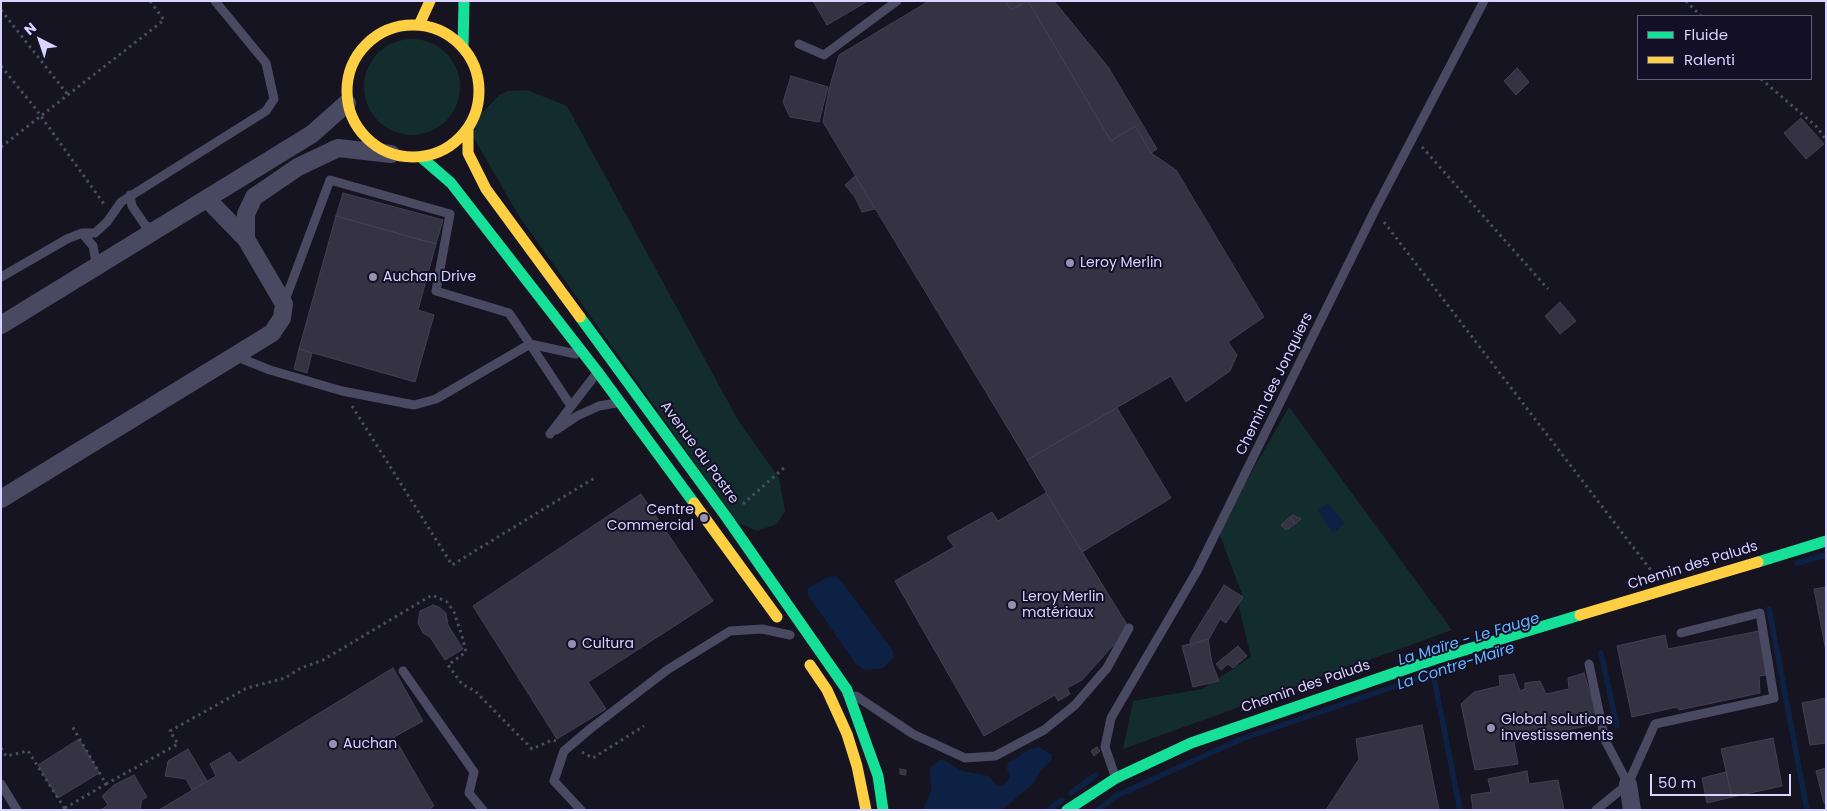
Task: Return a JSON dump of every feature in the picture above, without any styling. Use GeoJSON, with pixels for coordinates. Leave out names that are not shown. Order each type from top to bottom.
{"type":"FeatureCollection","features":[{"type":"Feature","properties":{"kind":"street"},"geometry":{"type":"LineString","coordinates":[[419,25],[430,1]]}},
{"type":"Feature","properties":{"kind":"street"},"geometry":{"type":"LineString","coordinates":[[463,48],[464,1]]}},
{"type":"Feature","properties":{"kind":"street"},"geometry":{"type":"LineString","coordinates":[[246,239],[246,214],[254,197],[298,167],[338,148],[391,154],[421,157],[452,145],[468,128],[475,112],[479,90],[477,71],[463,48],[449,36],[419,25],[394,27],[371,39],[362,48],[350,70],[346,85],[347,104],[363,136],[391,154]]}},
{"type":"Feature","properties":{"kind":"street"},"geometry":{"type":"LineString","coordinates":[[1,325],[312,134],[347,104]]}},
{"type":"Feature","properties":{"kind":"street","name":"Avenue du Pastre"},"geometry":{"type":"LineString","coordinates":[[468,128],[468,154],[486,189],[727,518],[848,690],[878,776],[883,810]]}},
{"type":"Feature","properties":{"kind":"street"},"geometry":{"type":"LineString","coordinates":[[421,157],[451,183],[585,355],[793,638]]}},
{"type":"Feature","properties":{"kind":"street"},"geometry":{"type":"LineString","coordinates":[[1,499],[272,333],[282,318],[284,304],[246,239],[207,199]]}},
{"type":"Feature","properties":{"kind":"street","name":"Chemin des Paluds"},"geometry":{"type":"LineString","coordinates":[[1066,810],[1116,778],[1191,743],[1435,659],[1826,541]]}},
{"type":"Feature","properties":{"kind":"street"},"geometry":{"type":"LineString","coordinates":[[806,658],[827,690],[847,734],[857,766],[866,810]]}},
{"type":"Feature","properties":{"kind":"street"},"geometry":{"type":"LineString","coordinates":[[1628,784],[1632,810]]}},
{"type":"Feature","properties":{"kind":"lane"},"geometry":{"type":"LineString","coordinates":[[1,277],[39,254],[82,232],[95,233],[111,217],[121,202],[130,195],[266,111],[274,99],[266,63],[215,1]]}},
{"type":"Feature","properties":{"kind":"lane"},"geometry":{"type":"LineString","coordinates":[[799,44],[824,55],[897,1]]}},
{"type":"Feature","properties":{"kind":"lane","name":"Chemin des Jonquiers"},"geometry":{"type":"LineString","coordinates":[[1116,778],[1105,746],[1110,718],[1197,571],[1375,210],[1484,1]]}},
{"type":"Feature","properties":{"kind":"lane"},"geometry":{"type":"LineString","coordinates":[[284,304],[330,180],[450,214],[436,291],[510,313],[571,406]]}},
{"type":"Feature","properties":{"kind":"lane"},"geometry":{"type":"LineString","coordinates":[[130,195],[132,206],[145,225],[156,230]]}},
{"type":"Feature","properties":{"kind":"lane"},"geometry":{"type":"LineString","coordinates":[[82,232],[93,246],[98,266]]}},
{"type":"Feature","properties":{"kind":"lane"},"geometry":{"type":"LineString","coordinates":[[235,355],[270,370],[342,391],[414,405],[436,399],[530,344],[585,355]]}},
{"type":"Feature","properties":{"kind":"lane"},"geometry":{"type":"LineString","coordinates":[[597,372],[550,434],[577,416],[599,406],[619,402]]}},
{"type":"Feature","properties":{"kind":"lane"},"geometry":{"type":"LineString","coordinates":[[1596,810],[1628,784],[1655,724],[1774,698],[1760,613],[1681,633]]}},
{"type":"Feature","properties":{"kind":"lane"},"geometry":{"type":"LineString","coordinates":[[848,690],[913,734],[965,758],[995,756],[1044,730],[1075,705],[1107,668],[1129,628]]}},
{"type":"Feature","properties":{"kind":"lane"},"geometry":{"type":"LineString","coordinates":[[581,810],[554,781],[564,751],[570,746],[667,670],[730,631],[762,629],[793,638]]}},
{"type":"Feature","properties":{"kind":"lane"},"geometry":{"type":"LineString","coordinates":[[1588,664],[1605,740],[1628,784]]}},
{"type":"Feature","properties":{"kind":"lane"},"geometry":{"type":"LineString","coordinates":[[403,671],[474,772],[469,793],[483,810]]}},
{"type":"Feature","properties":{"kind":"lane"},"geometry":{"type":"LineString","coordinates":[[1,784],[17,810]]}},
{"type":"Feature","properties":{"kind":"path"},"geometry":{"type":"LineString","coordinates":[[1,147],[164,20],[150,1]]}},
{"type":"Feature","properties":{"kind":"path"},"geometry":{"type":"LineString","coordinates":[[1686,1],[1700,15]]}},
{"type":"Feature","properties":{"kind":"path"},"geometry":{"type":"LineString","coordinates":[[1,10],[68,95]]}},
{"type":"Feature","properties":{"kind":"path"},"geometry":{"type":"LineString","coordinates":[[1,66],[41,116],[100,196],[111,217]]}},
{"type":"Feature","properties":{"kind":"path"},"geometry":{"type":"LineString","coordinates":[[1763,80],[1817,127],[1826,140]]}},
{"type":"Feature","properties":{"kind":"path"},"geometry":{"type":"LineString","coordinates":[[1413,137],[1548,289]]}},
{"type":"Feature","properties":{"kind":"path"},"geometry":{"type":"LineString","coordinates":[[1375,210],[1654,574]]}},
{"type":"Feature","properties":{"kind":"path"},"geometry":{"type":"LineString","coordinates":[[342,391],[452,565],[596,477]]}},
{"type":"Feature","properties":{"kind":"path"},"geometry":{"type":"LineString","coordinates":[[727,518],[786,466]]}},
{"type":"Feature","properties":{"kind":"path"},"geometry":{"type":"LineString","coordinates":[[1,760],[6,756],[28,751],[65,809],[178,744],[170,731],[178,726],[247,688],[285,678],[301,668],[323,660],[432,595],[447,602],[454,612],[466,652],[448,665],[462,684],[476,691],[532,749],[552,740],[570,746],[593,758],[644,726]]}},
{"type":"Feature","properties":{"kind":"path"},"geometry":{"type":"LineString","coordinates":[[72,726],[106,784]]}},
{"type":"Feature","properties":{"kind":"path"},"geometry":{"type":"LineString","coordinates":[[1,748],[6,756]]}},
{"type":"Feature","properties":{"kind":"green space"},"geometry":{"type":"Polygon","coordinates":[[[412,39],[431,42],[446,53],[457,68],[460,87],[457,106],[446,121],[431,132],[412,135],[393,132],[378,121],[367,106],[364,87],[367,68],[378,53],[393,42],[412,39]]]}},
{"type":"Feature","properties":{"kind":"green space"},"geometry":{"type":"Polygon","coordinates":[[[527,90],[567,106],[738,420],[779,478],[785,511],[777,524],[757,531],[737,522],[519,216],[468,128],[499,95],[508,91],[527,90]]]}},
{"type":"Feature","properties":{"kind":"green space"},"geometry":{"type":"Polygon","coordinates":[[[1289,407],[1452,630],[1123,749],[1133,701],[1202,689],[1251,657],[1238,603],[1243,597],[1218,530],[1289,407]]]}},
{"type":"Feature","properties":{"kind":"water"},"geometry":{"type":"Polygon","coordinates":[[[1328,503],[1345,524],[1333,533],[1318,511],[1328,503]]]}},
{"type":"Feature","properties":{"kind":"water"},"geometry":{"type":"Polygon","coordinates":[[[835,576],[842,582],[893,651],[893,658],[883,668],[864,670],[855,663],[808,595],[808,588],[826,578],[835,576]]]}},
{"type":"Feature","properties":{"kind":"water"},"geometry":{"type":"Polygon","coordinates":[[[1038,747],[1051,754],[1052,760],[1041,770],[1034,783],[1002,810],[923,810],[931,791],[930,768],[942,759],[962,771],[989,776],[997,786],[1003,786],[1010,777],[1007,769],[1008,763],[1030,749],[1038,747]]]}},
{"type":"Feature","properties":{"kind":"building"},"geometry":{"type":"Polygon","coordinates":[[[813,1],[868,1],[827,25],[813,1]]]}},
{"type":"Feature","properties":{"kind":"building","name":"Leroy Merlin"},"geometry":{"type":"Polygon","coordinates":[[[929,1],[1005,1],[1011,10],[1028,1],[1111,141],[1135,126],[1151,153],[1176,170],[1264,317],[1228,342],[1237,355],[1230,371],[1186,402],[1171,376],[1027,460],[823,122],[829,89],[839,55],[929,1]]]}},
{"type":"Feature","properties":{"kind":"building"},"geometry":{"type":"Polygon","coordinates":[[[1005,1],[1025,1],[1011,10],[1005,1]]]}},
{"type":"Feature","properties":{"kind":"building"},"geometry":{"type":"Polygon","coordinates":[[[1028,1],[1054,1],[1108,67],[1157,149],[1151,153],[1135,126],[1111,141],[1028,1]]]}},
{"type":"Feature","properties":{"kind":"building"},"geometry":{"type":"Polygon","coordinates":[[[1517,68],[1529,82],[1516,95],[1504,81],[1517,68]]]}},
{"type":"Feature","properties":{"kind":"building"},"geometry":{"type":"Polygon","coordinates":[[[791,76],[828,87],[819,122],[790,117],[783,102],[791,76]]]}},
{"type":"Feature","properties":{"kind":"building"},"geometry":{"type":"Polygon","coordinates":[[[1801,118],[1824,144],[1806,159],[1784,133],[1801,118]]]}},
{"type":"Feature","properties":{"kind":"building"},"geometry":{"type":"Polygon","coordinates":[[[855,176],[875,209],[862,212],[855,197],[845,185],[855,176]]]}},
{"type":"Feature","properties":{"kind":"building"},"geometry":{"type":"Polygon","coordinates":[[[343,193],[443,220],[436,244],[336,216],[343,193]]]}},
{"type":"Feature","properties":{"kind":"building","name":"Auchan Drive"},"geometry":{"type":"Polygon","coordinates":[[[336,216],[436,244],[418,310],[434,315],[415,382],[299,349],[336,216]]]}},
{"type":"Feature","properties":{"kind":"building"},"geometry":{"type":"Polygon","coordinates":[[[1560,302],[1576,321],[1560,334],[1545,316],[1560,302]]]}},
{"type":"Feature","properties":{"kind":"building"},"geometry":{"type":"Polygon","coordinates":[[[299,349],[312,353],[307,373],[294,369],[299,349]]]}},
{"type":"Feature","properties":{"kind":"building"},"geometry":{"type":"Polygon","coordinates":[[[1117,408],[1171,498],[1082,552],[1027,460],[1117,408]]]}},
{"type":"Feature","properties":{"kind":"building","name":"Leroy Merlin matériaux"},"geometry":{"type":"Polygon","coordinates":[[[1046,493],[1129,628],[1082,680],[1067,688],[1070,694],[1058,701],[1055,695],[984,736],[895,581],[954,547],[947,537],[992,512],[998,521],[1046,493]]]}},
{"type":"Feature","properties":{"kind":"building","name":"Cultura"},"geometry":{"type":"Polygon","coordinates":[[[641,494],[713,601],[588,682],[606,709],[557,739],[473,606],[641,494]]]}},
{"type":"Feature","properties":{"kind":"building"},"geometry":{"type":"Polygon","coordinates":[[[1293,515],[1301,519],[1295,524],[1290,517],[1293,515]]]}},
{"type":"Feature","properties":{"kind":"building"},"geometry":{"type":"Polygon","coordinates":[[[1290,517],[1295,524],[1286,530],[1281,525],[1290,517]]]}},
{"type":"Feature","properties":{"kind":"building"},"geometry":{"type":"Polygon","coordinates":[[[1224,585],[1243,597],[1226,623],[1220,619],[1209,639],[1191,645],[1190,640],[1224,585]]]}},
{"type":"Feature","properties":{"kind":"building"},"geometry":{"type":"Polygon","coordinates":[[[1826,587],[1826,651],[1814,589],[1826,587]]]}},
{"type":"Feature","properties":{"kind":"building"},"geometry":{"type":"Polygon","coordinates":[[[433,605],[446,613],[448,625],[463,649],[445,660],[430,637],[423,633],[418,623],[420,611],[433,605]]]}},
{"type":"Feature","properties":{"kind":"building"},"geometry":{"type":"Polygon","coordinates":[[[1759,631],[1766,675],[1759,676],[1760,693],[1679,710],[1677,707],[1632,717],[1617,646],[1665,635],[1668,649],[1759,631]]]}},
{"type":"Feature","properties":{"kind":"building"},"geometry":{"type":"Polygon","coordinates":[[[1208,639],[1212,663],[1219,681],[1193,687],[1182,646],[1208,639]]]}},
{"type":"Feature","properties":{"kind":"building"},"geometry":{"type":"Polygon","coordinates":[[[1238,646],[1247,656],[1233,668],[1228,664],[1221,670],[1216,664],[1238,646]]]}},
{"type":"Feature","properties":{"kind":"building","name":"Auchan"},"geometry":{"type":"Polygon","coordinates":[[[393,668],[423,721],[394,737],[434,806],[428,810],[159,810],[216,776],[210,764],[230,752],[238,763],[393,668]]]}},
{"type":"Feature","properties":{"kind":"building"},"geometry":{"type":"Polygon","coordinates":[[[1584,673],[1599,723],[1514,742],[1518,764],[1475,770],[1461,704],[1474,692],[1500,686],[1499,676],[1514,674],[1520,691],[1525,689],[1525,683],[1540,681],[1546,694],[1569,689],[1568,678],[1584,673]]]}},
{"type":"Feature","properties":{"kind":"building"},"geometry":{"type":"Polygon","coordinates":[[[1826,698],[1826,743],[1810,745],[1802,703],[1826,698]]]}},
{"type":"Feature","properties":{"kind":"building"},"geometry":{"type":"Polygon","coordinates":[[[1422,725],[1439,810],[1326,810],[1359,759],[1356,739],[1422,725]]]}},
{"type":"Feature","properties":{"kind":"building"},"geometry":{"type":"Polygon","coordinates":[[[1773,738],[1782,786],[1732,797],[1721,749],[1773,738]]]}},
{"type":"Feature","properties":{"kind":"building"},"geometry":{"type":"Polygon","coordinates":[[[79,739],[99,773],[58,798],[38,765],[79,739]]]}},
{"type":"Feature","properties":{"kind":"building"},"geometry":{"type":"Polygon","coordinates":[[[1097,747],[1100,751],[1094,756],[1091,751],[1097,747]]]}},
{"type":"Feature","properties":{"kind":"building"},"geometry":{"type":"Polygon","coordinates":[[[188,749],[207,781],[192,790],[186,779],[165,776],[168,761],[188,749]]]}},
{"type":"Feature","properties":{"kind":"building"},"geometry":{"type":"Polygon","coordinates":[[[1826,768],[1826,803],[1824,803],[1816,771],[1826,768]]]}},
{"type":"Feature","properties":{"kind":"building"},"geometry":{"type":"Polygon","coordinates":[[[900,769],[906,770],[906,775],[900,774],[900,769]]]}},
{"type":"Feature","properties":{"kind":"building"},"geometry":{"type":"Polygon","coordinates":[[[1527,771],[1529,784],[1558,780],[1564,810],[1471,810],[1473,809],[1471,795],[1491,792],[1488,779],[1527,771]]]}},
{"type":"Feature","properties":{"kind":"building"},"geometry":{"type":"Polygon","coordinates":[[[1726,772],[1732,797],[1707,803],[1702,778],[1726,772]]]}},
{"type":"Feature","properties":{"kind":"building"},"geometry":{"type":"Polygon","coordinates":[[[134,775],[147,797],[142,800],[140,810],[101,810],[108,805],[102,796],[114,785],[134,775]]]}},
{"type":"Feature","properties":{"kind":"waterway","name":"La Contre-Maïre"},"geometry":{"type":"LineString","coordinates":[[1797,563],[1826,555]]}},
{"type":"Feature","properties":{"kind":"waterway"},"geometry":{"type":"LineString","coordinates":[[1769,609],[1807,810]]}},
{"type":"Feature","properties":{"kind":"waterway"},"geometry":{"type":"LineString","coordinates":[[1601,653],[1617,726]]}},
{"type":"Feature","properties":{"kind":"waterway","name":"La Contre-Maïre"},"geometry":{"type":"LineString","coordinates":[[1098,810],[1116,796],[1239,740],[1448,668]]}},
{"type":"Feature","properties":{"kind":"waterway"},"geometry":{"type":"LineString","coordinates":[[1433,673],[1460,810]]}},
{"type":"Feature","properties":{"kind":"waterway"},"geometry":{"type":"LineString","coordinates":[[1071,793],[1096,775]]}},
{"type":"Feature","properties":{"kind":"waterway"},"geometry":{"type":"LineString","coordinates":[[1048,810],[1062,800]]}},
{"type":"Feature","properties":{"kind":"traffic: fast"},"geometry":{"type":"LineString","coordinates":[[463,48],[464,1]]}},
{"type":"Feature","properties":{"kind":"traffic: fast"},"geometry":{"type":"LineString","coordinates":[[421,157],[451,183],[597,371],[694,503]]}},
{"type":"Feature","properties":{"kind":"traffic: fast"},"geometry":{"type":"LineString","coordinates":[[580,317],[727,518],[847,690],[878,776],[883,810]]}},
{"type":"Feature","properties":{"kind":"traffic: fast"},"geometry":{"type":"LineString","coordinates":[[1758,562],[1826,541]]}},
{"type":"Feature","properties":{"kind":"traffic: fast"},"geometry":{"type":"LineString","coordinates":[[1067,810],[1116,778],[1191,743],[1435,659],[1580,615]]}},
{"type":"Feature","properties":{"kind":"traffic: slow"},"geometry":{"type":"LineString","coordinates":[[419,25],[430,1]]}},
{"type":"Feature","properties":{"kind":"traffic: slow"},"geometry":{"type":"LineString","coordinates":[[413,25],[426,26],[438,30],[460,44],[474,66],[478,78],[479,91],[478,104],[474,116],[460,138],[438,152],[426,156],[413,157],[400,156],[388,152],[366,138],[352,116],[348,104],[347,91],[348,78],[352,66],[366,44],[388,30],[400,26],[413,25]]}},
{"type":"Feature","properties":{"kind":"traffic: slow"},"geometry":{"type":"LineString","coordinates":[[468,128],[468,153],[486,189],[580,317]]}},
{"type":"Feature","properties":{"kind":"traffic: slow"},"geometry":{"type":"LineString","coordinates":[[694,503],[777,617]]}},
{"type":"Feature","properties":{"kind":"traffic: slow"},"geometry":{"type":"LineString","coordinates":[[1580,615],[1758,562]]}},
{"type":"Feature","properties":{"kind":"traffic: slow"},"geometry":{"type":"LineString","coordinates":[[810,665],[827,690],[847,734],[857,766],[866,810]]}},
{"type":"Feature","properties":{"kind":"place","name":"Leroy Merlin"},"geometry":{"type":"Point","coordinates":[1070,263]}},
{"type":"Feature","properties":{"kind":"place","name":"Auchan Drive"},"geometry":{"type":"Point","coordinates":[373,277]}},
{"type":"Feature","properties":{"kind":"place","name":"Centre Commercial"},"geometry":{"type":"Point","coordinates":[704,518]}},
{"type":"Feature","properties":{"kind":"place","name":"Leroy Merlin matériaux"},"geometry":{"type":"Point","coordinates":[1012,605]}},
{"type":"Feature","properties":{"kind":"place","name":"Cultura"},"geometry":{"type":"Point","coordinates":[572,644]}},
{"type":"Feature","properties":{"kind":"place","name":"Global solutions investissements"},"geometry":{"type":"Point","coordinates":[1491,728]}},
{"type":"Feature","properties":{"kind":"place","name":"Auchan"},"geometry":{"type":"Point","coordinates":[333,744]}},
{"type":"Feature","properties":{"kind":"water label","name":"La Maïre - Le Fauge"},"geometry":{"type":"Point","coordinates":[1469,640]}}]}
